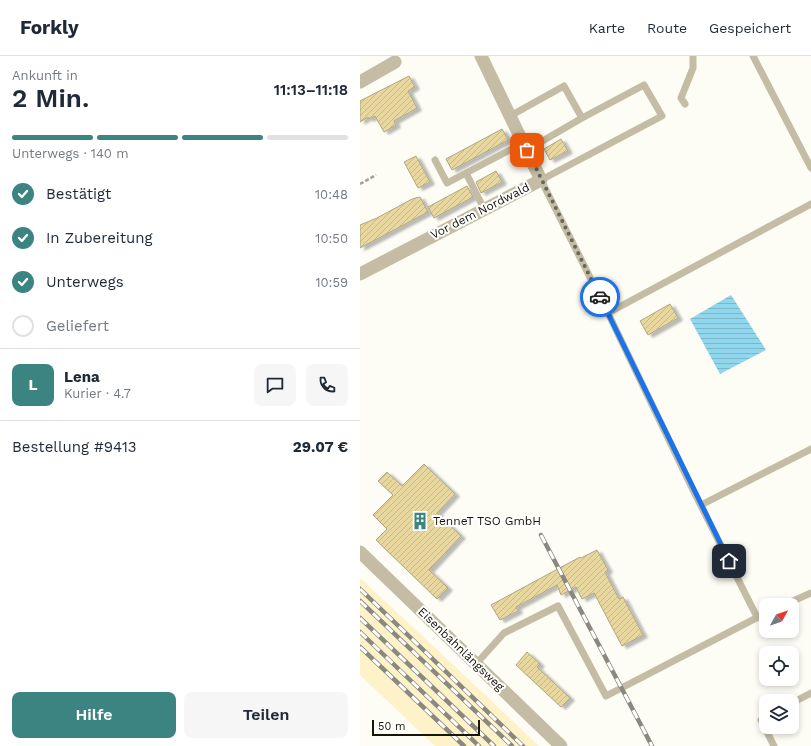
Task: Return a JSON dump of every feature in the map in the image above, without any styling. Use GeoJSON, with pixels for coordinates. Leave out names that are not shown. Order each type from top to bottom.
{"type":"FeatureCollection","features":[{"type":"Feature","properties":{"kind":"street","name":"Vor dem Nordwald"},"geometry":{"type":"LineString","coordinates":[[360,274],[541,180],[481,56]]}},
{"type":"Feature","properties":{"kind":"street"},"geometry":{"type":"LineString","coordinates":[[360,82],[394,62]]}},
{"type":"Feature","properties":{"kind":"street","name":"Eisenbahnlängsweg"},"geometry":{"type":"LineString","coordinates":[[360,552],[561,746]]}},
{"type":"Feature","properties":{"kind":"lane"},"geometry":{"type":"LineString","coordinates":[[685,104],[681,98],[693,68],[693,56]]}},
{"type":"Feature","properties":{"kind":"lane"},"geometry":{"type":"LineString","coordinates":[[753,56],[811,168]]}},
{"type":"Feature","properties":{"kind":"lane"},"geometry":{"type":"LineString","coordinates":[[435,160],[447,183],[582,118],[644,85],[662,116],[541,180],[608,313],[701,505],[758,617],[606,696],[558,606],[504,634],[476,664]]}},
{"type":"Feature","properties":{"kind":"lane"},"geometry":{"type":"LineString","coordinates":[[510,116],[564,86],[582,118]]}},
{"type":"Feature","properties":{"kind":"lane"},"geometry":{"type":"LineString","coordinates":[[466,173],[484,209]]}},
{"type":"Feature","properties":{"kind":"lane"},"geometry":{"type":"LineString","coordinates":[[608,313],[811,204]]}},
{"type":"Feature","properties":{"kind":"lane"},"geometry":{"type":"LineString","coordinates":[[701,505],[811,449]]}},
{"type":"Feature","properties":{"kind":"lane"},"geometry":{"type":"LineString","coordinates":[[799,598],[811,593]]}},
{"type":"Feature","properties":{"kind":"lane"},"geometry":{"type":"LineString","coordinates":[[799,699],[811,693]]}},
{"type":"Feature","properties":{"kind":"lane"},"geometry":{"type":"LineString","coordinates":[[768,734],[774,746]]}},
{"type":"Feature","properties":{"kind":"path"},"geometry":{"type":"LineString","coordinates":[[360,184],[376,174]]}},
{"type":"Feature","properties":{"kind":"shaded area"},"geometry":{"type":"Polygon","coordinates":[[[360,578],[539,746],[435,746],[360,675],[360,578]]]}},
{"type":"Feature","properties":{"kind":"water"},"geometry":{"type":"Polygon","coordinates":[[[731,295],[766,350],[720,374],[690,319],[731,295]]]}},
{"type":"Feature","properties":{"kind":"building"},"geometry":{"type":"Polygon","coordinates":[[[409,76],[415,87],[408,91],[417,108],[394,121],[396,125],[384,132],[375,116],[369,119],[368,117],[360,122],[360,101],[409,76]]]}},
{"type":"Feature","properties":{"kind":"building"},"geometry":{"type":"Polygon","coordinates":[[[502,129],[508,140],[452,170],[446,159],[502,129]]]}},
{"type":"Feature","properties":{"kind":"building"},"geometry":{"type":"Polygon","coordinates":[[[561,139],[568,151],[550,160],[544,149],[561,139]]]}},
{"type":"Feature","properties":{"kind":"building"},"geometry":{"type":"Polygon","coordinates":[[[416,156],[430,182],[418,188],[404,162],[416,156]]]}},
{"type":"Feature","properties":{"kind":"building"},"geometry":{"type":"Polygon","coordinates":[[[496,171],[502,182],[481,193],[476,182],[496,171]]]}},
{"type":"Feature","properties":{"kind":"building"},"geometry":{"type":"Polygon","coordinates":[[[467,186],[473,197],[434,218],[428,207],[467,186]]]}},
{"type":"Feature","properties":{"kind":"building"},"geometry":{"type":"Polygon","coordinates":[[[420,197],[428,212],[360,248],[360,225],[377,218],[412,199],[420,197]]]}},
{"type":"Feature","properties":{"kind":"building"},"geometry":{"type":"Polygon","coordinates":[[[670,304],[678,318],[648,335],[640,321],[670,304]]]}},
{"type":"Feature","properties":{"kind":"building","name":"TenneT TSO GmbH"},"geometry":{"type":"Polygon","coordinates":[[[424,464],[455,494],[437,513],[461,536],[429,570],[448,588],[437,599],[376,540],[387,529],[373,515],[393,495],[378,481],[387,472],[402,486],[424,464]]]}},
{"type":"Feature","properties":{"kind":"building"},"geometry":{"type":"Polygon","coordinates":[[[597,550],[608,570],[605,572],[619,599],[623,597],[643,635],[622,646],[594,593],[582,599],[576,587],[561,595],[557,585],[516,607],[518,611],[500,620],[491,605],[580,557],[581,558],[597,550]]]}},
{"type":"Feature","properties":{"kind":"building"},"geometry":{"type":"Polygon","coordinates":[[[527,652],[540,664],[537,667],[570,698],[561,707],[516,665],[527,652]]]}},
{"type":"Feature","properties":{"kind":"railway"},"geometry":{"type":"LineString","coordinates":[[541,535],[652,746]]}},
{"type":"Feature","properties":{"kind":"railway"},"geometry":{"type":"LineString","coordinates":[[360,589],[523,746]]}},
{"type":"Feature","properties":{"kind":"railway"},"geometry":{"type":"LineString","coordinates":[[360,601],[512,746]]}},
{"type":"Feature","properties":{"kind":"railway"},"geometry":{"type":"LineString","coordinates":[[360,618],[494,746]]}},
{"type":"Feature","properties":{"kind":"railway"},"geometry":{"type":"LineString","coordinates":[[360,632],[479,746]]}},
{"type":"Feature","properties":{"kind":"railway"},"geometry":{"type":"LineString","coordinates":[[360,647],[464,746]]}},
{"type":"Feature","properties":{"kind":"way so far"},"geometry":{"type":"LineString","coordinates":[[527,150],[600,297]]}},
{"type":"Feature","properties":{"kind":"place","name":"TenneT TSO GmbH"},"geometry":{"type":"Point","coordinates":[420,521]}},
{"type":"Feature","properties":{"kind":"route"},"geometry":{"type":"LineString","coordinates":[[600,297],[729,561]]}}]}
